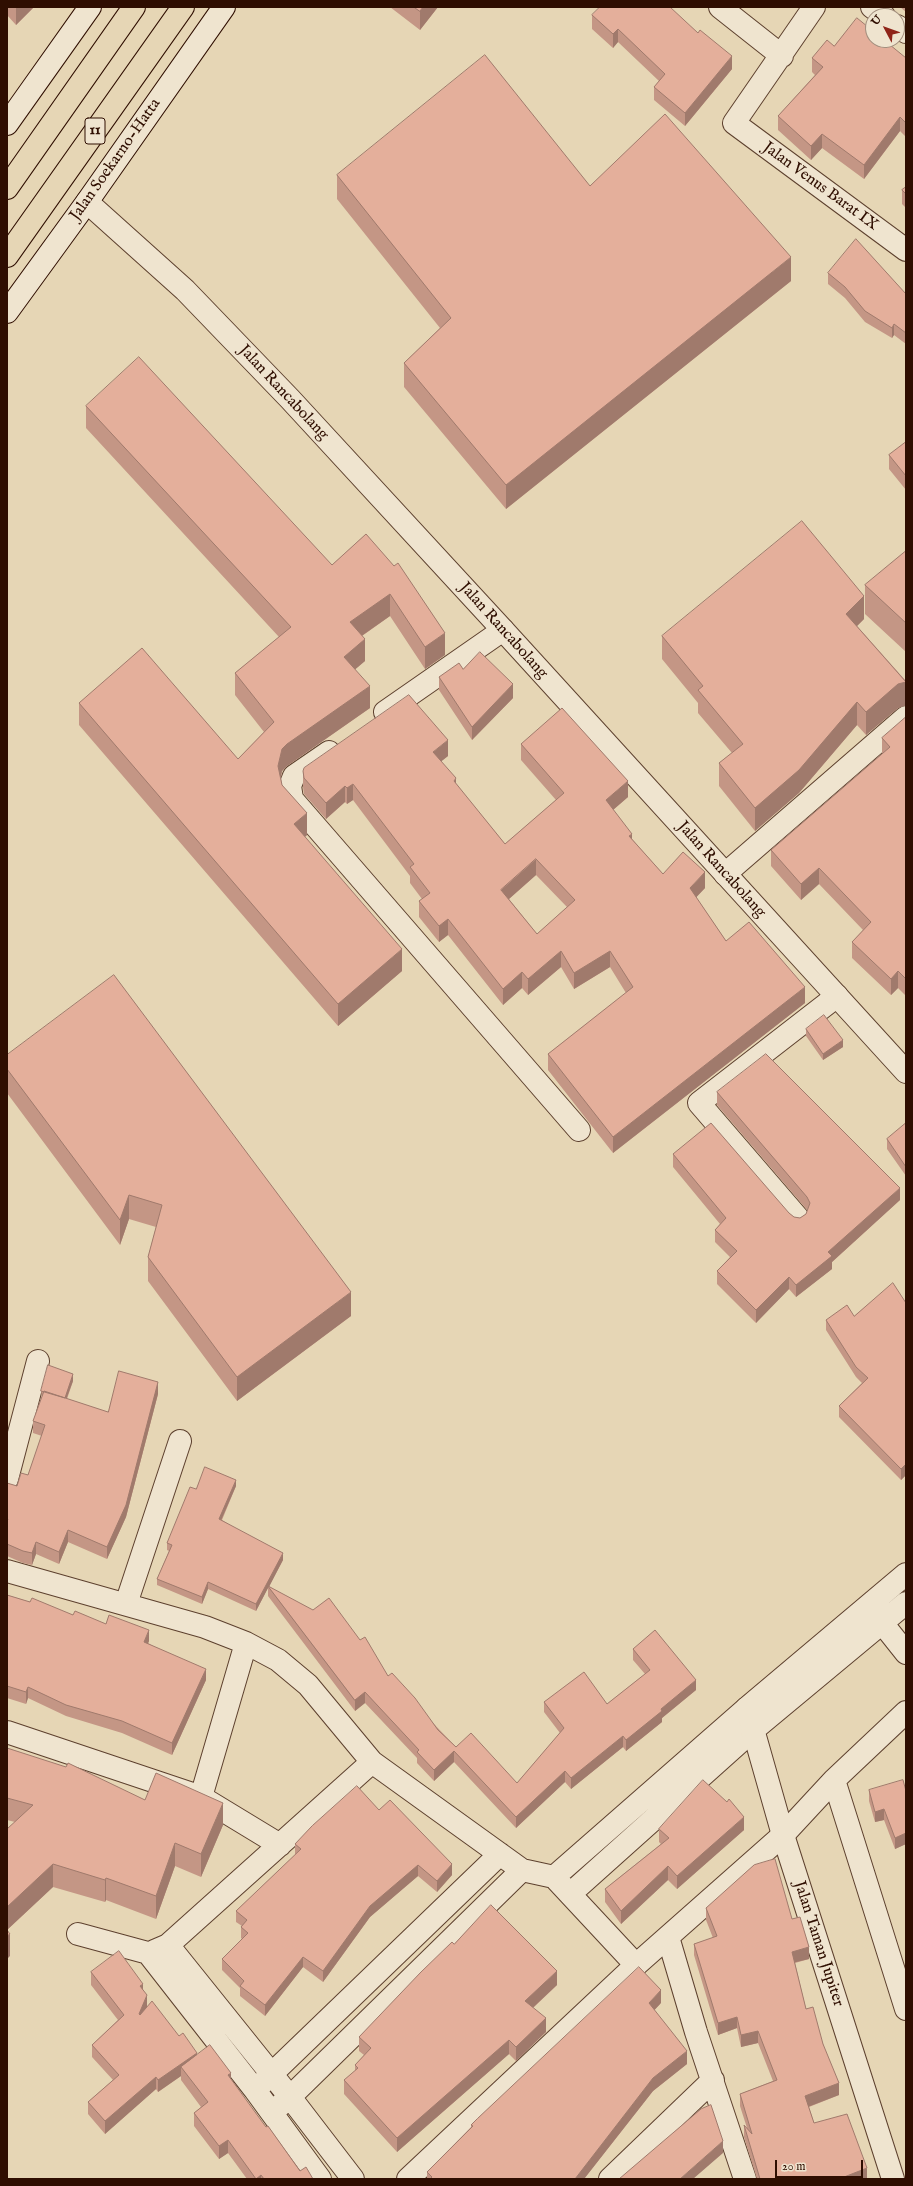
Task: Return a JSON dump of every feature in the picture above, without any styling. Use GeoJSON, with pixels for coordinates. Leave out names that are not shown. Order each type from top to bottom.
{"type":"FeatureCollection","features":[{"type":"Feature","properties":{"kind":"highway","name":"11"},"geometry":{"type":"LineString","coordinates":[[7,188],[134,7]]}},
{"type":"Feature","properties":{"kind":"highway","name":"Jalan Soekarno-Hatta"},"geometry":{"type":"LineString","coordinates":[[7,256],[183,7]]}},
{"type":"Feature","properties":{"kind":"street"},"geometry":{"type":"LineString","coordinates":[[7,124],[90,7]]}},
{"type":"Feature","properties":{"kind":"street","name":"Jalan Soekarno-Hatta"},"geometry":{"type":"LineString","coordinates":[[7,312],[87,202],[224,7]]}},
{"type":"Feature","properties":{"kind":"street"},"geometry":{"type":"LineString","coordinates":[[720,7],[782,56],[814,7]]}},
{"type":"Feature","properties":{"kind":"street","name":"Jalan Venus Barat IX"},"geometry":{"type":"LineString","coordinates":[[782,56],[734,123],[906,250]]}},
{"type":"Feature","properties":{"kind":"street","name":"Jalan Rancabolang"},"geometry":{"type":"LineString","coordinates":[[87,202],[185,290],[290,399],[906,1072]]}},
{"type":"Feature","properties":{"kind":"street"},"geometry":{"type":"LineString","coordinates":[[366,726],[503,630]]}},
{"type":"Feature","properties":{"kind":"street"},"geometry":{"type":"LineString","coordinates":[[725,874],[906,717]]}},
{"type":"Feature","properties":{"kind":"street"},"geometry":{"type":"LineString","coordinates":[[346,740],[294,776],[290,786],[292,799],[579,1130]]}},
{"type":"Feature","properties":{"kind":"street"},"geometry":{"type":"LineString","coordinates":[[798,1218],[699,1103],[837,996]]}},
{"type":"Feature","properties":{"kind":"street"},"geometry":{"type":"LineString","coordinates":[[7,1479],[38,1361]]}},
{"type":"Feature","properties":{"kind":"street"},"geometry":{"type":"LineString","coordinates":[[126,1604],[180,1441]]}},
{"type":"Feature","properties":{"kind":"street"},"geometry":{"type":"LineString","coordinates":[[7,1571],[205,1627],[246,1643],[278,1660],[308,1685],[372,1762],[522,1870],[554,1877],[636,1965]]}},
{"type":"Feature","properties":{"kind":"street"},"geometry":{"type":"LineString","coordinates":[[554,1877],[747,1708],[906,1574]]}},
{"type":"Feature","properties":{"kind":"street"},"geometry":{"type":"LineString","coordinates":[[570,1894],[752,1731],[906,1603]]}},
{"type":"Feature","properties":{"kind":"street"},"geometry":{"type":"LineString","coordinates":[[868,1606],[906,1653]]}},
{"type":"Feature","properties":{"kind":"street"},"geometry":{"type":"LineString","coordinates":[[201,1797],[246,1643]]}},
{"type":"Feature","properties":{"kind":"street","name":"Jalan Taman Jupiter"},"geometry":{"type":"LineString","coordinates":[[747,1708],[752,1731],[783,1835],[893,2179]]}},
{"type":"Feature","properties":{"kind":"street"},"geometry":{"type":"LineString","coordinates":[[408,2179],[636,1965],[783,1835],[834,1780],[906,1712]]}},
{"type":"Feature","properties":{"kind":"street"},"geometry":{"type":"LineString","coordinates":[[7,1732],[201,1797],[280,1845]]}},
{"type":"Feature","properties":{"kind":"street"},"geometry":{"type":"LineString","coordinates":[[148,1953],[168,1945],[372,1762]]}},
{"type":"Feature","properties":{"kind":"street"},"geometry":{"type":"LineString","coordinates":[[834,1780],[906,2009]]}},
{"type":"Feature","properties":{"kind":"street"},"geometry":{"type":"LineString","coordinates":[[256,2090],[500,1854]]}},
{"type":"Feature","properties":{"kind":"street"},"geometry":{"type":"LineString","coordinates":[[272,2112],[290,2097],[522,1870]]}},
{"type":"Feature","properties":{"kind":"street"},"geometry":{"type":"LineString","coordinates":[[78,1934],[148,1953],[256,2090],[320,2179]]}},
{"type":"Feature","properties":{"kind":"street"},"geometry":{"type":"LineString","coordinates":[[668,1937],[696,2032],[745,2179]]}},
{"type":"Feature","properties":{"kind":"street"},"geometry":{"type":"LineString","coordinates":[[168,1945],[290,2097],[353,2179]]}},
{"type":"Feature","properties":{"kind":"street"},"geometry":{"type":"LineString","coordinates":[[610,2179],[713,2080]]}},
{"type":"Feature","properties":{"kind":"building"},"geometry":{"type":"Polygon","coordinates":[[[414,7],[423,7],[420,11],[414,7]]]}},
{"type":"Feature","properties":{"kind":"building"},"geometry":{"type":"Polygon","coordinates":[[[600,7],[670,7],[698,33],[700,30],[732,56],[685,113],[654,87],[665,74],[618,29],[613,34],[592,15],[600,7]]]}},
{"type":"Feature","properties":{"kind":"building"},"geometry":{"type":"Polygon","coordinates":[[[857,18],[865,24],[865,48],[894,48],[906,58],[906,123],[900,117],[864,165],[822,134],[811,146],[778,116],[823,67],[812,58],[827,40],[834,46],[857,18]]]}},
{"type":"Feature","properties":{"kind":"building"},"geometry":{"type":"Polygon","coordinates":[[[485,55],[590,186],[665,114],[791,257],[506,485],[404,363],[451,318],[337,175],[485,55]]]}},
{"type":"Feature","properties":{"kind":"building"},"geometry":{"type":"Polygon","coordinates":[[[906,187],[906,194],[902,190],[906,187]]]}},
{"type":"Feature","properties":{"kind":"building"},"geometry":{"type":"Polygon","coordinates":[[[856,239],[906,294],[906,333],[894,324],[892,328],[865,311],[845,287],[828,273],[856,239]]]}},
{"type":"Feature","properties":{"kind":"building"},"geometry":{"type":"Polygon","coordinates":[[[139,357],[332,565],[366,534],[394,566],[398,563],[445,633],[425,647],[390,594],[350,622],[365,639],[344,657],[370,686],[282,749],[278,766],[282,785],[307,813],[294,824],[402,949],[338,1004],[79,703],[142,648],[238,759],[274,722],[235,673],[291,627],[86,406],[139,357]]]}},
{"type":"Feature","properties":{"kind":"building"},"geometry":{"type":"Polygon","coordinates":[[[906,442],[906,476],[889,455],[906,442]]]}},
{"type":"Feature","properties":{"kind":"building"},"geometry":{"type":"Polygon","coordinates":[[[802,521],[864,596],[846,614],[906,682],[898,684],[866,712],[857,702],[799,770],[755,808],[719,763],[743,744],[698,690],[703,686],[662,636],[802,521]]]}},
{"type":"Feature","properties":{"kind":"building"},"geometry":{"type":"Polygon","coordinates":[[[906,551],[906,623],[865,585],[906,551]]]}},
{"type":"Feature","properties":{"kind":"building"},"geometry":{"type":"Polygon","coordinates":[[[480,652],[513,684],[472,727],[439,677],[459,663],[463,669],[480,652]]]}},
{"type":"Feature","properties":{"kind":"building"},"geometry":{"type":"Polygon","coordinates":[[[409,695],[448,740],[433,752],[456,778],[454,781],[505,844],[564,793],[521,744],[562,708],[628,781],[606,800],[632,834],[629,836],[663,874],[683,852],[705,872],[690,888],[726,941],[749,922],[805,987],[613,1137],[548,1054],[633,987],[610,951],[574,973],[561,951],[528,979],[522,972],[503,989],[448,919],[439,926],[419,901],[430,893],[410,867],[414,864],[353,784],[347,788],[345,786],[326,803],[304,778],[304,768],[409,695]],[[536,859],[501,890],[537,934],[575,900],[536,859]]]}},
{"type":"Feature","properties":{"kind":"building"},"geometry":{"type":"Polygon","coordinates":[[[906,717],[906,979],[898,971],[891,979],[852,942],[871,922],[819,868],[801,884],[771,850],[890,747],[882,738],[906,717]]]}},
{"type":"Feature","properties":{"kind":"building"},"geometry":{"type":"Polygon","coordinates":[[[114,975],[351,1292],[237,1377],[148,1257],[162,1205],[129,1195],[120,1220],[7,1069],[7,1055],[114,975]]]}},
{"type":"Feature","properties":{"kind":"building"},"geometry":{"type":"Polygon","coordinates":[[[824,1015],[843,1040],[823,1054],[806,1029],[824,1015]]]}},
{"type":"Feature","properties":{"kind":"building"},"geometry":{"type":"Polygon","coordinates":[[[766,1054],[900,1188],[828,1252],[832,1256],[796,1285],[789,1277],[756,1310],[717,1271],[737,1251],[715,1230],[726,1218],[673,1154],[711,1123],[789,1213],[794,1217],[800,1218],[806,1214],[810,1203],[807,1197],[717,1092],[766,1054]]]}},
{"type":"Feature","properties":{"kind":"building"},"geometry":{"type":"Polygon","coordinates":[[[906,1123],[906,1167],[887,1139],[906,1123]]]}},
{"type":"Feature","properties":{"kind":"building"},"geometry":{"type":"Polygon","coordinates":[[[893,1283],[906,1303],[906,1464],[901,1469],[839,1406],[868,1378],[856,1367],[826,1320],[847,1305],[854,1316],[893,1283]]]}},
{"type":"Feature","properties":{"kind":"building"},"geometry":{"type":"Polygon","coordinates":[[[48,1365],[73,1374],[65,1398],[41,1391],[48,1365]]]}},
{"type":"Feature","properties":{"kind":"building"},"geometry":{"type":"Polygon","coordinates":[[[119,1371],[158,1382],[126,1505],[107,1547],[68,1530],[59,1552],[36,1542],[32,1553],[7,1544],[7,1483],[17,1486],[21,1473],[28,1475],[45,1425],[33,1421],[44,1391],[108,1412],[119,1371]]]}},
{"type":"Feature","properties":{"kind":"building"},"geometry":{"type":"Polygon","coordinates":[[[205,1467],[236,1480],[219,1519],[283,1553],[256,1604],[208,1582],[202,1597],[157,1579],[172,1545],[167,1543],[190,1487],[196,1489],[205,1467]]]}},
{"type":"Feature","properties":{"kind":"building"},"geometry":{"type":"Polygon","coordinates":[[[268,1586],[313,1610],[329,1598],[360,1640],[365,1637],[388,1676],[392,1673],[415,1698],[438,1730],[456,1747],[471,1733],[517,1783],[564,1728],[544,1702],[584,1672],[607,1704],[650,1670],[633,1649],[655,1630],[696,1680],[661,1709],[662,1711],[626,1740],[623,1736],[571,1778],[565,1771],[516,1817],[454,1751],[434,1770],[417,1752],[419,1750],[365,1692],[355,1700],[268,1586]]]}},
{"type":"Feature","properties":{"kind":"building"},"geometry":{"type":"Polygon","coordinates":[[[7,1595],[30,1602],[32,1598],[73,1615],[75,1611],[106,1624],[109,1615],[149,1630],[144,1642],[206,1669],[172,1743],[122,1721],[66,1705],[28,1687],[26,1692],[7,1686],[7,1595]]]}},
{"type":"Feature","properties":{"kind":"building"},"geometry":{"type":"Polygon","coordinates":[[[7,1748],[66,1767],[68,1763],[145,1800],[156,1773],[223,1803],[201,1854],[175,1843],[156,1896],[106,1878],[105,1880],[53,1864],[7,1907],[7,1829],[33,1805],[7,1798],[7,1748]]]}},
{"type":"Feature","properties":{"kind":"building"},"geometry":{"type":"Polygon","coordinates":[[[703,1780],[727,1802],[729,1799],[744,1817],[677,1876],[668,1866],[621,1911],[605,1889],[669,1838],[659,1829],[703,1780]]]}},
{"type":"Feature","properties":{"kind":"building"},"geometry":{"type":"Polygon","coordinates":[[[903,1780],[906,1791],[906,1833],[895,1838],[884,1809],[875,1812],[869,1790],[903,1780]]]}},
{"type":"Feature","properties":{"kind":"building"},"geometry":{"type":"Polygon","coordinates":[[[357,1786],[379,1810],[390,1800],[452,1864],[437,1881],[418,1865],[370,1906],[323,1971],[303,1957],[265,2005],[240,1986],[244,1981],[222,1959],[248,1933],[241,1927],[247,1920],[236,1911],[301,1849],[295,1844],[312,1826],[357,1786]]]}},
{"type":"Feature","properties":{"kind":"building"},"geometry":{"type":"Polygon","coordinates":[[[775,1859],[792,1919],[800,1917],[809,1947],[792,1952],[806,2009],[813,2007],[823,2044],[839,2083],[805,2096],[814,2123],[847,2114],[867,2168],[839,2179],[760,2179],[744,2125],[752,2134],[740,2094],[777,2080],[758,2031],[741,2035],[737,2017],[718,2023],[694,1944],[717,1936],[706,1908],[754,1865],[775,1859]]]}},
{"type":"Feature","properties":{"kind":"building"},"geometry":{"type":"Polygon","coordinates":[[[491,1905],[557,1971],[525,2001],[546,2018],[516,2047],[509,2040],[397,2138],[344,2080],[358,2068],[355,2065],[371,2048],[359,2037],[421,1972],[452,1942],[454,1944],[491,1905]]]}},
{"type":"Feature","properties":{"kind":"building"},"geometry":{"type":"Polygon","coordinates":[[[119,1951],[143,1984],[140,1986],[147,1995],[139,2014],[140,2015],[152,2001],[179,2036],[183,2033],[197,2053],[158,2080],[156,2077],[105,2121],[88,2102],[119,2075],[92,2045],[124,2015],[91,1972],[119,1951]]]}},
{"type":"Feature","properties":{"kind":"building"},"geometry":{"type":"Polygon","coordinates":[[[639,1967],[661,1990],[649,2003],[687,2051],[653,2078],[575,2179],[430,2179],[432,2177],[427,2172],[473,2126],[471,2125],[639,1967]]]}},
{"type":"Feature","properties":{"kind":"building"},"geometry":{"type":"Polygon","coordinates":[[[210,2045],[231,2073],[228,2075],[266,2127],[268,2126],[300,2171],[306,2167],[313,2179],[264,2179],[261,2175],[256,2179],[228,2140],[219,2146],[194,2113],[208,2102],[181,2067],[210,2045]]]}},
{"type":"Feature","properties":{"kind":"building"},"geometry":{"type":"Polygon","coordinates":[[[711,2105],[723,2141],[680,2179],[619,2179],[701,2109],[711,2105]]]}}]}
